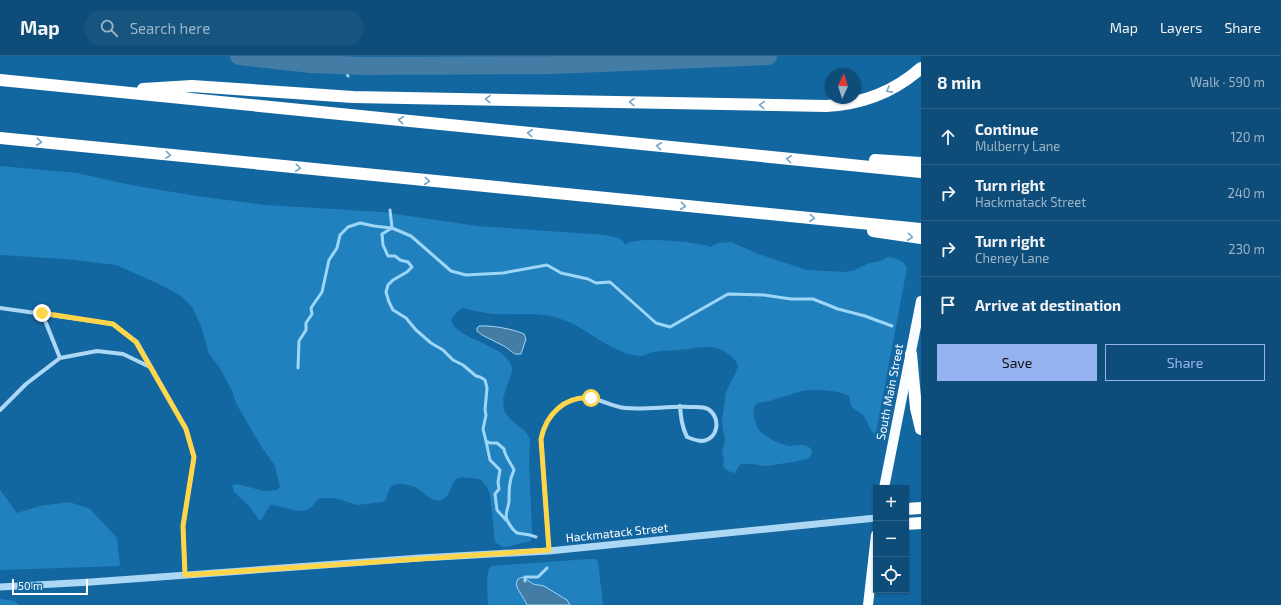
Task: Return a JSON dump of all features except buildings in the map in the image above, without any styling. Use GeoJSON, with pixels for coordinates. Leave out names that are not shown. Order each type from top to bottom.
{"type":"FeatureCollection","features":[{"type":"Feature","properties":{"kind":"highway"},"geometry":{"type":"LineString","coordinates":[[120,92],[151,88],[192,86],[347,96],[826,106],[854,103],[872,98],[902,83],[921,68]]}},
{"type":"Feature","properties":{"kind":"highway"},"geometry":{"type":"LineString","coordinates":[[0,80],[921,172]]}},
{"type":"Feature","properties":{"kind":"highway"},"geometry":{"type":"LineString","coordinates":[[0,138],[921,229]]}},
{"type":"Feature","properties":{"kind":"highway"},"geometry":{"type":"LineString","coordinates":[[828,162],[878,160],[921,163]]}},
{"type":"Feature","properties":{"kind":"highway"},"geometry":{"type":"LineString","coordinates":[[831,220],[878,232],[921,238]]}},
{"type":"Feature","properties":{"kind":"highway"},"geometry":{"type":"LineString","coordinates":[[911,354],[916,408],[921,429]]}},
{"type":"Feature","properties":{"kind":"highway"},"geometry":{"type":"LineString","coordinates":[[909,509],[921,508]]}},
{"type":"Feature","properties":{"kind":"highway"},"geometry":{"type":"LineString","coordinates":[[909,524],[921,523]]}},
{"type":"Feature","properties":{"kind":"main road","name":"South Main Street"},"geometry":{"type":"LineString","coordinates":[[885,485],[921,301]]}},
{"type":"Feature","properties":{"kind":"main road"},"geometry":{"type":"LineString","coordinates":[[868,605],[873,557]]}},
{"type":"Feature","properties":{"kind":"street"},"geometry":{"type":"LineString","coordinates":[[0,308],[113,324],[136,342],[186,429],[194,457],[183,526],[185,575]]}},
{"type":"Feature","properties":{"kind":"street"},"geometry":{"type":"LineString","coordinates":[[42,313],[60,358]]}},
{"type":"Feature","properties":{"kind":"street"},"geometry":{"type":"LineString","coordinates":[[0,410],[26,384],[60,358],[97,352],[123,354],[151,367]]}},
{"type":"Feature","properties":{"kind":"street"},"geometry":{"type":"LineString","coordinates":[[549,550],[541,439],[543,428],[554,412],[573,400],[585,398],[591,398],[626,408],[680,406],[707,408],[716,418],[716,430],[713,434],[703,441],[688,437],[683,429],[680,419],[680,406]]}},
{"type":"Feature","properties":{"kind":"street","name":"Hackmatack Street"},"geometry":{"type":"LineString","coordinates":[[0,587],[549,550],[873,518]]}},
{"type":"Feature","properties":{"kind":"shaded area"},"geometry":{"type":"Polygon","coordinates":[[[0,166],[77,173],[131,185],[196,196],[266,205],[382,212],[477,226],[605,235],[622,240],[625,245],[630,242],[640,240],[666,240],[694,243],[711,247],[718,243],[731,242],[758,254],[807,270],[845,272],[855,270],[869,263],[881,261],[888,257],[895,258],[903,262],[907,268],[876,432],[874,434],[864,416],[851,406],[849,396],[833,391],[802,391],[758,403],[754,407],[754,414],[758,429],[763,434],[782,444],[790,446],[807,446],[812,450],[811,456],[807,459],[766,466],[741,464],[735,473],[728,471],[723,466],[724,459],[722,452],[725,441],[722,422],[726,392],[738,366],[734,359],[722,350],[704,347],[657,351],[640,356],[618,350],[579,327],[558,318],[535,314],[495,314],[462,308],[451,320],[455,327],[473,339],[494,349],[510,362],[512,371],[503,398],[504,411],[511,420],[525,431],[530,439],[529,460],[532,532],[531,541],[506,547],[503,547],[495,542],[490,494],[487,487],[480,479],[466,477],[460,477],[455,480],[447,495],[440,500],[432,499],[417,488],[404,484],[397,484],[392,486],[386,500],[382,502],[357,505],[335,498],[320,498],[307,510],[302,511],[270,505],[262,520],[259,520],[250,507],[234,492],[232,485],[237,484],[264,491],[277,490],[280,487],[275,466],[261,446],[237,405],[232,391],[220,368],[209,354],[201,326],[192,307],[181,296],[159,284],[116,265],[66,259],[0,255],[0,166]]]}},
{"type":"Feature","properties":{"kind":"shaded area"},"geometry":{"type":"Polygon","coordinates":[[[479,326],[514,330],[524,334],[526,339],[521,354],[515,354],[504,346],[482,335],[477,331],[479,326]]]}},
{"type":"Feature","properties":{"kind":"shaded area"},"geometry":{"type":"Polygon","coordinates":[[[0,490],[17,513],[40,506],[69,502],[90,509],[117,538],[120,566],[0,570],[0,490]]]}},
{"type":"Feature","properties":{"kind":"shaded area"},"geometry":{"type":"Polygon","coordinates":[[[596,559],[598,562],[603,605],[570,605],[567,600],[544,586],[533,584],[523,577],[518,590],[527,605],[488,605],[487,578],[489,568],[492,566],[596,559]]]}},
{"type":"Feature","properties":{"kind":"shaded area"},"geometry":{"type":"Polygon","coordinates":[[[523,577],[533,584],[544,586],[567,600],[570,605],[527,605],[516,584],[518,579],[523,577]]]}},
{"type":"Feature","properties":{"kind":"shaded area"},"geometry":{"type":"Polygon","coordinates":[[[0,599],[15,601],[19,605],[0,605],[0,599]]]}},
{"type":"Feature","properties":{"kind":"waterway"},"geometry":{"type":"LineString","coordinates":[[239,56],[311,64],[363,66],[553,65],[768,56]]}},
{"type":"Feature","properties":{"kind":"waterway"},"geometry":{"type":"LineString","coordinates":[[344,66],[348,76]]}},
{"type":"Feature","properties":{"kind":"waterway"},"geometry":{"type":"LineString","coordinates":[[390,210],[392,228],[411,236],[451,271],[466,275],[503,273],[547,265],[561,273],[588,279],[596,283],[610,282],[656,323],[670,327],[728,294],[764,295],[791,299],[813,299],[838,309],[865,316],[892,326]]}},
{"type":"Feature","properties":{"kind":"waterway"},"geometry":{"type":"LineString","coordinates":[[298,368],[299,341],[306,330],[306,323],[312,314],[311,308],[322,292],[329,260],[337,248],[340,235],[348,227],[360,223],[391,228]]}},
{"type":"Feature","properties":{"kind":"waterway"},"geometry":{"type":"LineString","coordinates":[[392,228],[382,234],[383,245],[388,256],[395,256],[400,260],[408,262],[412,267],[388,285],[386,292],[389,302],[393,310],[406,318],[416,330],[431,343],[443,350],[453,360],[463,365],[476,376],[485,380],[487,388],[486,415],[483,429],[486,441],[490,443],[497,443],[504,449],[514,470],[510,482],[509,503],[506,518],[511,527],[517,533],[536,537]]}},
{"type":"Feature","properties":{"kind":"waterway"},"geometry":{"type":"LineString","coordinates":[[486,441],[490,460],[500,470],[498,482],[499,489],[495,494],[497,510],[506,520]]}},
{"type":"Feature","properties":{"kind":"waterway"},"geometry":{"type":"LineString","coordinates":[[525,581],[525,577],[538,577],[547,568]]}},
{"type":"Feature","properties":{"kind":"route"},"geometry":{"type":"LineString","coordinates":[[42,313],[113,324],[136,342],[186,429],[194,457],[183,526],[185,575],[549,550],[541,439],[543,428],[554,412],[564,404],[573,400],[591,398]]}}]}
